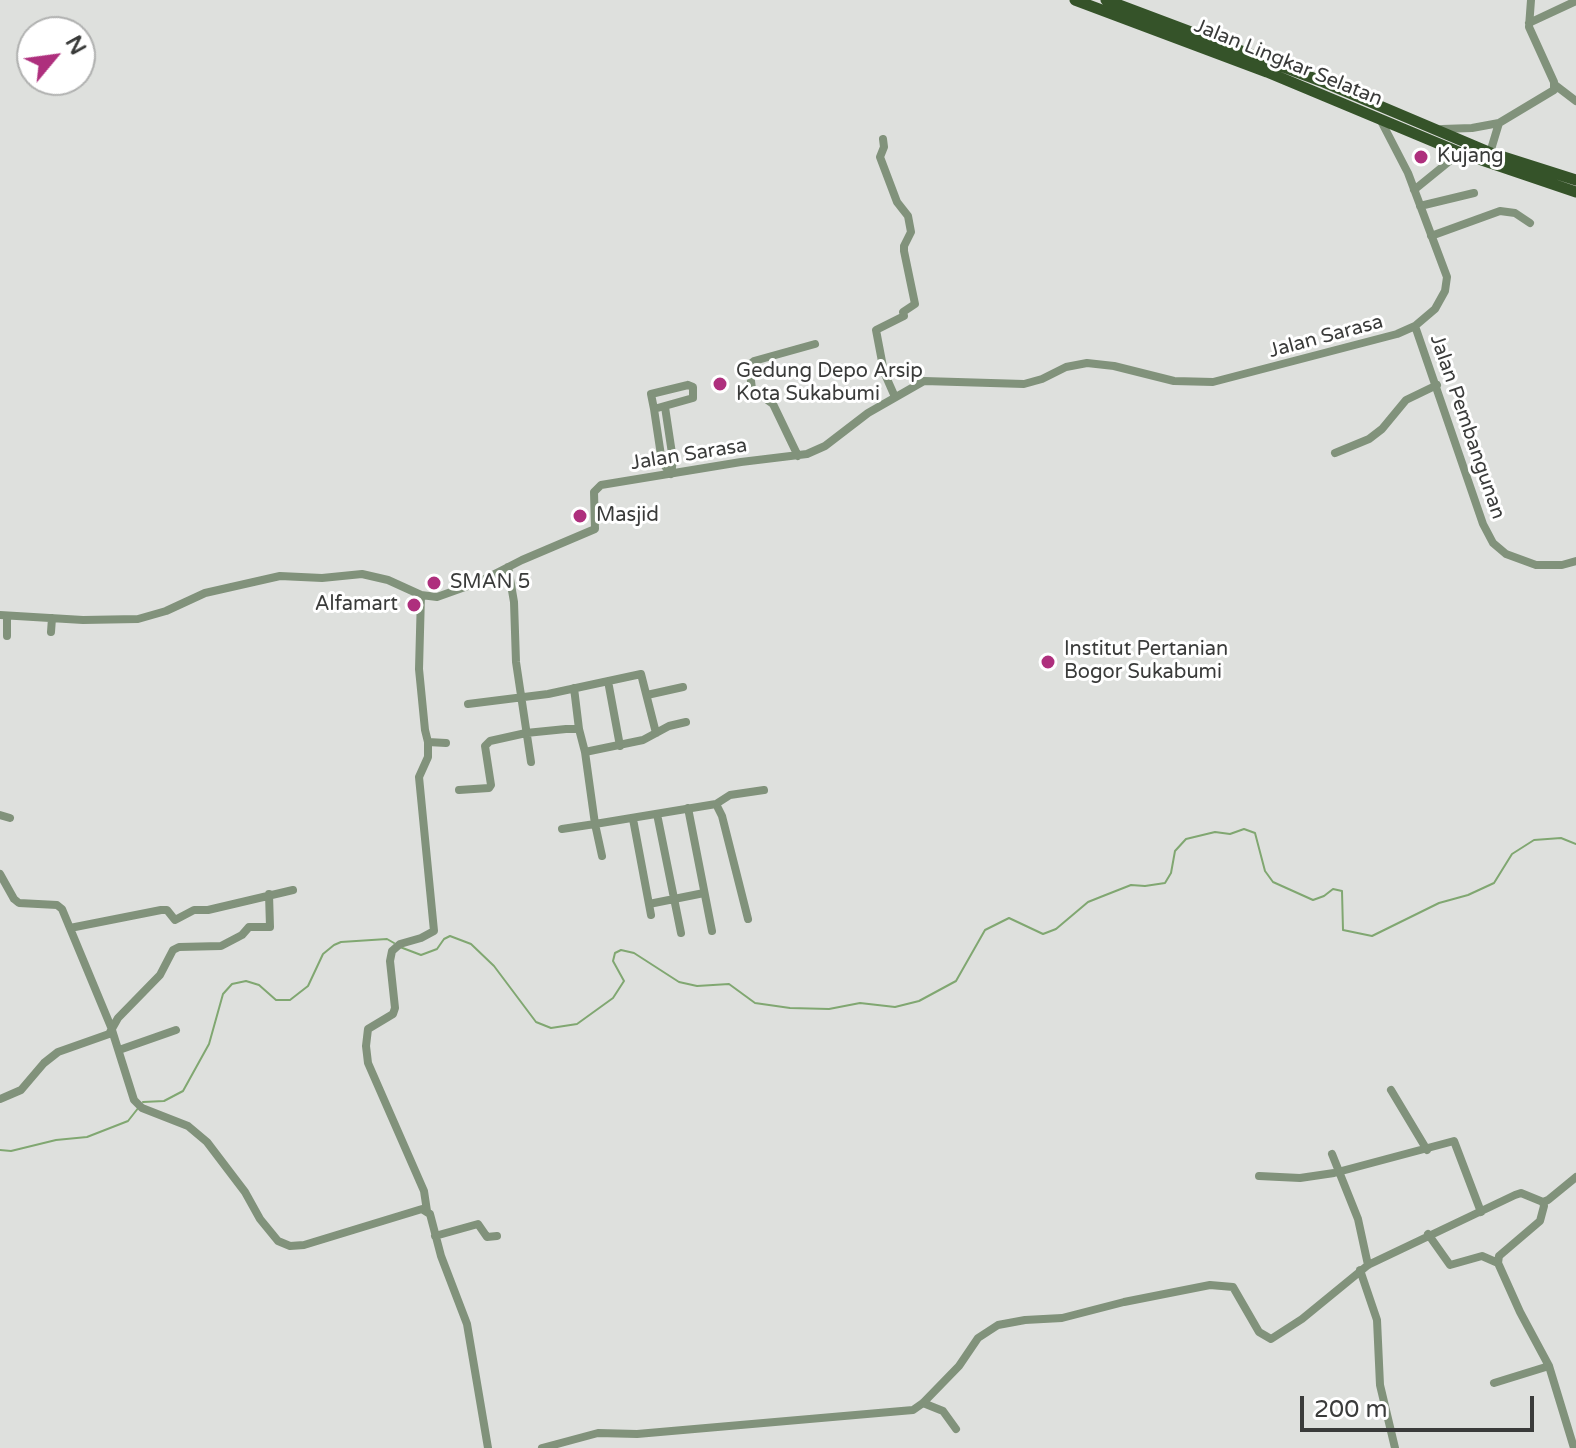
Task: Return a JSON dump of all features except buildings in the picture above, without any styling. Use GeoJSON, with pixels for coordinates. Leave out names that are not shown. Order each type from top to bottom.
{"type":"FeatureCollection","features":[{"type":"Feature","properties":{"kind":"main road","name":"Jalan Lingkar Selatan"},"geometry":{"type":"LineString","coordinates":[[1075,0],[1267,72],[1379,119],[1488,157]]}},
{"type":"Feature","properties":{"kind":"main road","name":"Jalan Lingkar Selatan"},"geometry":{"type":"LineString","coordinates":[[1106,0],[1321,81],[1437,129],[1464,148]]}},
{"type":"Feature","properties":{"kind":"main road"},"geometry":{"type":"LineString","coordinates":[[1488,157],[1576,180]]}},
{"type":"Feature","properties":{"kind":"main road"},"geometry":{"type":"LineString","coordinates":[[1488,157],[1576,192]]}},
{"type":"Feature","properties":{"kind":"street"},"geometry":{"type":"LineString","coordinates":[[1531,0],[1529,23],[1534,40],[1555,85],[1576,101]]}},
{"type":"Feature","properties":{"kind":"street"},"geometry":{"type":"LineString","coordinates":[[1529,23],[1576,1]]}},
{"type":"Feature","properties":{"kind":"street"},"geometry":{"type":"LineString","coordinates":[[1437,129],[1478,128],[1499,123],[1548,95],[1555,85]]}},
{"type":"Feature","properties":{"kind":"street"},"geometry":{"type":"LineString","coordinates":[[1379,119],[1397,148],[1445,269],[1446,286],[1440,303],[1415,326]]}},
{"type":"Feature","properties":{"kind":"street"},"geometry":{"type":"LineString","coordinates":[[1488,157],[1499,123]]}},
{"type":"Feature","properties":{"kind":"street"},"geometry":{"type":"LineString","coordinates":[[883,139],[880,157],[897,202],[908,216],[911,232],[904,246],[915,304],[903,312],[904,316],[876,330],[884,372],[895,397]]}},
{"type":"Feature","properties":{"kind":"street"},"geometry":{"type":"LineString","coordinates":[[1414,190],[1464,148]]}},
{"type":"Feature","properties":{"kind":"street"},"geometry":{"type":"LineString","coordinates":[[1420,206],[1474,193]]}},
{"type":"Feature","properties":{"kind":"street"},"geometry":{"type":"LineString","coordinates":[[1431,236],[1500,211],[1515,213],[1530,223]]}},
{"type":"Feature","properties":{"kind":"street","name":"Jalan Sarasa"},"geometry":{"type":"LineString","coordinates":[[421,595],[446,595],[595,529],[594,496],[597,486],[741,462],[798,456],[825,446],[863,416],[924,381],[1024,384],[1066,367],[1087,363],[1114,366],[1174,381],[1213,382],[1381,339],[1415,326]]}},
{"type":"Feature","properties":{"kind":"street","name":"Jalan Pembangunan"},"geometry":{"type":"LineString","coordinates":[[1415,326],[1483,524],[1493,543],[1506,554],[1536,565],[1576,561]]}},
{"type":"Feature","properties":{"kind":"street"},"geometry":{"type":"LineString","coordinates":[[798,456],[773,404],[752,389],[749,365],[815,344]]}},
{"type":"Feature","properties":{"kind":"street"},"geometry":{"type":"LineString","coordinates":[[654,409],[692,399],[693,387],[688,385],[649,396],[662,462],[671,474]]}},
{"type":"Feature","properties":{"kind":"street"},"geometry":{"type":"LineString","coordinates":[[1335,453],[1369,439],[1382,429],[1406,400],[1437,385]]}},
{"type":"Feature","properties":{"kind":"street"},"geometry":{"type":"LineString","coordinates":[[665,407],[673,460],[671,474]]}},
{"type":"Feature","properties":{"kind":"street"},"geometry":{"type":"LineString","coordinates":[[508,567],[514,602],[516,662],[531,762]]}},
{"type":"Feature","properties":{"kind":"street"},"geometry":{"type":"LineString","coordinates":[[7,636],[4,616],[125,620],[151,616],[205,593],[280,576],[322,578],[362,574],[388,580],[421,595],[419,669],[428,757],[419,777],[434,931],[400,944],[392,951],[390,961],[395,1008],[393,1014],[368,1029],[366,1046],[368,1063],[424,1191],[435,1236],[467,1324],[488,1448]]}},
{"type":"Feature","properties":{"kind":"street"},"geometry":{"type":"LineString","coordinates":[[51,632],[52,618]]}},
{"type":"Feature","properties":{"kind":"street"},"geometry":{"type":"LineString","coordinates":[[468,704],[641,674],[656,733]]}},
{"type":"Feature","properties":{"kind":"street"},"geometry":{"type":"LineString","coordinates":[[608,681],[620,746]]}},
{"type":"Feature","properties":{"kind":"street"},"geometry":{"type":"LineString","coordinates":[[647,695],[683,687]]}},
{"type":"Feature","properties":{"kind":"street"},"geometry":{"type":"LineString","coordinates":[[574,688],[602,856]]}},
{"type":"Feature","properties":{"kind":"street"},"geometry":{"type":"LineString","coordinates":[[585,752],[643,740],[669,726],[686,722]]}},
{"type":"Feature","properties":{"kind":"street"},"geometry":{"type":"LineString","coordinates":[[459,790],[489,788],[491,785],[487,743],[526,733],[579,729]]}},
{"type":"Feature","properties":{"kind":"street"},"geometry":{"type":"LineString","coordinates":[[428,742],[446,743]]}},
{"type":"Feature","properties":{"kind":"street"},"geometry":{"type":"LineString","coordinates":[[562,829],[716,804],[730,795],[764,790]]}},
{"type":"Feature","properties":{"kind":"street"},"geometry":{"type":"LineString","coordinates":[[716,804],[722,816],[748,919]]}},
{"type":"Feature","properties":{"kind":"street"},"geometry":{"type":"LineString","coordinates":[[688,808],[712,931]]}},
{"type":"Feature","properties":{"kind":"street"},"geometry":{"type":"LineString","coordinates":[[657,814],[681,933]]}},
{"type":"Feature","properties":{"kind":"street"},"geometry":{"type":"LineString","coordinates":[[0,815],[10,818]]}},
{"type":"Feature","properties":{"kind":"street"},"geometry":{"type":"LineString","coordinates":[[633,819],[651,915]]}},
{"type":"Feature","properties":{"kind":"street"},"geometry":{"type":"LineString","coordinates":[[0,874],[19,903],[60,907],[111,1027],[134,1100],[142,1108],[188,1126],[207,1142],[245,1192],[260,1219],[283,1244],[315,1243],[422,1209],[427,1211]]}},
{"type":"Feature","properties":{"kind":"street"},"geometry":{"type":"LineString","coordinates":[[70,928],[161,910],[167,910],[175,920],[194,910],[208,910],[293,890]]}},
{"type":"Feature","properties":{"kind":"street"},"geometry":{"type":"LineString","coordinates":[[649,904],[704,893]]}},
{"type":"Feature","properties":{"kind":"street"},"geometry":{"type":"LineString","coordinates":[[0,1099],[21,1090],[58,1052],[104,1037],[160,975],[170,952],[176,948],[221,946],[242,935],[249,927],[270,927],[269,894]]}},
{"type":"Feature","properties":{"kind":"street"},"geometry":{"type":"LineString","coordinates":[[119,1050],[176,1030]]}},
{"type":"Feature","properties":{"kind":"street"},"geometry":{"type":"LineString","coordinates":[[1391,1090],[1427,1150]]}},
{"type":"Feature","properties":{"kind":"street"},"geometry":{"type":"LineString","coordinates":[[1259,1176],[1300,1178],[1340,1172],[1452,1141],[1456,1143],[1481,1212]]}},
{"type":"Feature","properties":{"kind":"street"},"geometry":{"type":"LineString","coordinates":[[1332,1154],[1358,1219],[1364,1267],[1377,1320],[1380,1385],[1395,1448]]}},
{"type":"Feature","properties":{"kind":"street"},"geometry":{"type":"LineString","coordinates":[[542,1448],[598,1433],[637,1434],[913,1410],[959,1366],[978,1338],[998,1325],[1062,1318],[1133,1300],[1224,1284],[1233,1287],[1259,1332],[1271,1339],[1316,1308],[1364,1267],[1428,1234],[1521,1193],[1543,1202],[1548,1200],[1576,1177]]}},
{"type":"Feature","properties":{"kind":"street"},"geometry":{"type":"LineString","coordinates":[[1543,1202],[1540,1221],[1499,1256],[1498,1263],[1549,1366],[1574,1448]]}},
{"type":"Feature","properties":{"kind":"street"},"geometry":{"type":"LineString","coordinates":[[435,1236],[480,1224],[487,1237],[497,1236]]}},
{"type":"Feature","properties":{"kind":"street"},"geometry":{"type":"LineString","coordinates":[[1428,1234],[1446,1264],[1454,1266],[1482,1256],[1498,1263]]}},
{"type":"Feature","properties":{"kind":"street"},"geometry":{"type":"LineString","coordinates":[[1494,1383],[1549,1366]]}},
{"type":"Feature","properties":{"kind":"street"},"geometry":{"type":"LineString","coordinates":[[923,1403],[943,1411],[956,1429]]}},
{"type":"Feature","properties":{"kind":"waterway"},"geometry":{"type":"LineString","coordinates":[[400,947],[421,955],[437,949],[450,936],[471,944],[494,966],[536,1022],[551,1028],[577,1024],[613,998],[624,981],[613,961],[615,953],[621,950],[634,953],[679,982],[697,986],[729,984],[755,1003],[790,1008],[829,1009],[860,1003],[895,1007],[919,1001],[956,981],[985,930],[1009,918],[1043,934],[1056,929],[1088,902],[1131,885],[1165,883],[1171,873],[1175,851],[1186,839],[1215,832],[1230,834],[1244,829],[1255,833],[1265,871],[1273,882],[1313,900],[1333,889],[1342,891],[1343,930],[1372,936],[1439,903],[1494,883],[1512,854],[1534,840],[1561,838],[1576,844]]}},
{"type":"Feature","properties":{"kind":"waterway"},"geometry":{"type":"LineString","coordinates":[[143,1102],[164,1101],[183,1091],[209,1044],[223,994],[232,984],[246,981],[259,985],[276,1000],[290,1000],[308,986],[323,954],[334,945],[387,939],[394,943]]}},
{"type":"Feature","properties":{"kind":"waterway"},"geometry":{"type":"LineString","coordinates":[[0,1150],[11,1151],[56,1140],[87,1137],[128,1121],[139,1107]]}},
{"type":"Feature","properties":{"kind":"place","name":"Kujang"},"geometry":{"type":"Point","coordinates":[1421,157]}},
{"type":"Feature","properties":{"kind":"place","name":"Gedung Depo Arsip Kota Sukabumi"},"geometry":{"type":"Point","coordinates":[720,384]}},
{"type":"Feature","properties":{"kind":"place","name":"Masjid"},"geometry":{"type":"Point","coordinates":[580,516]}},
{"type":"Feature","properties":{"kind":"place","name":"SMAN 5"},"geometry":{"type":"Point","coordinates":[434,583]}},
{"type":"Feature","properties":{"kind":"place","name":"Alfamart"},"geometry":{"type":"Point","coordinates":[414,605]}},
{"type":"Feature","properties":{"kind":"place","name":"Institut Pertanian Bogor Sukabumi"},"geometry":{"type":"Point","coordinates":[1048,662]}}]}
